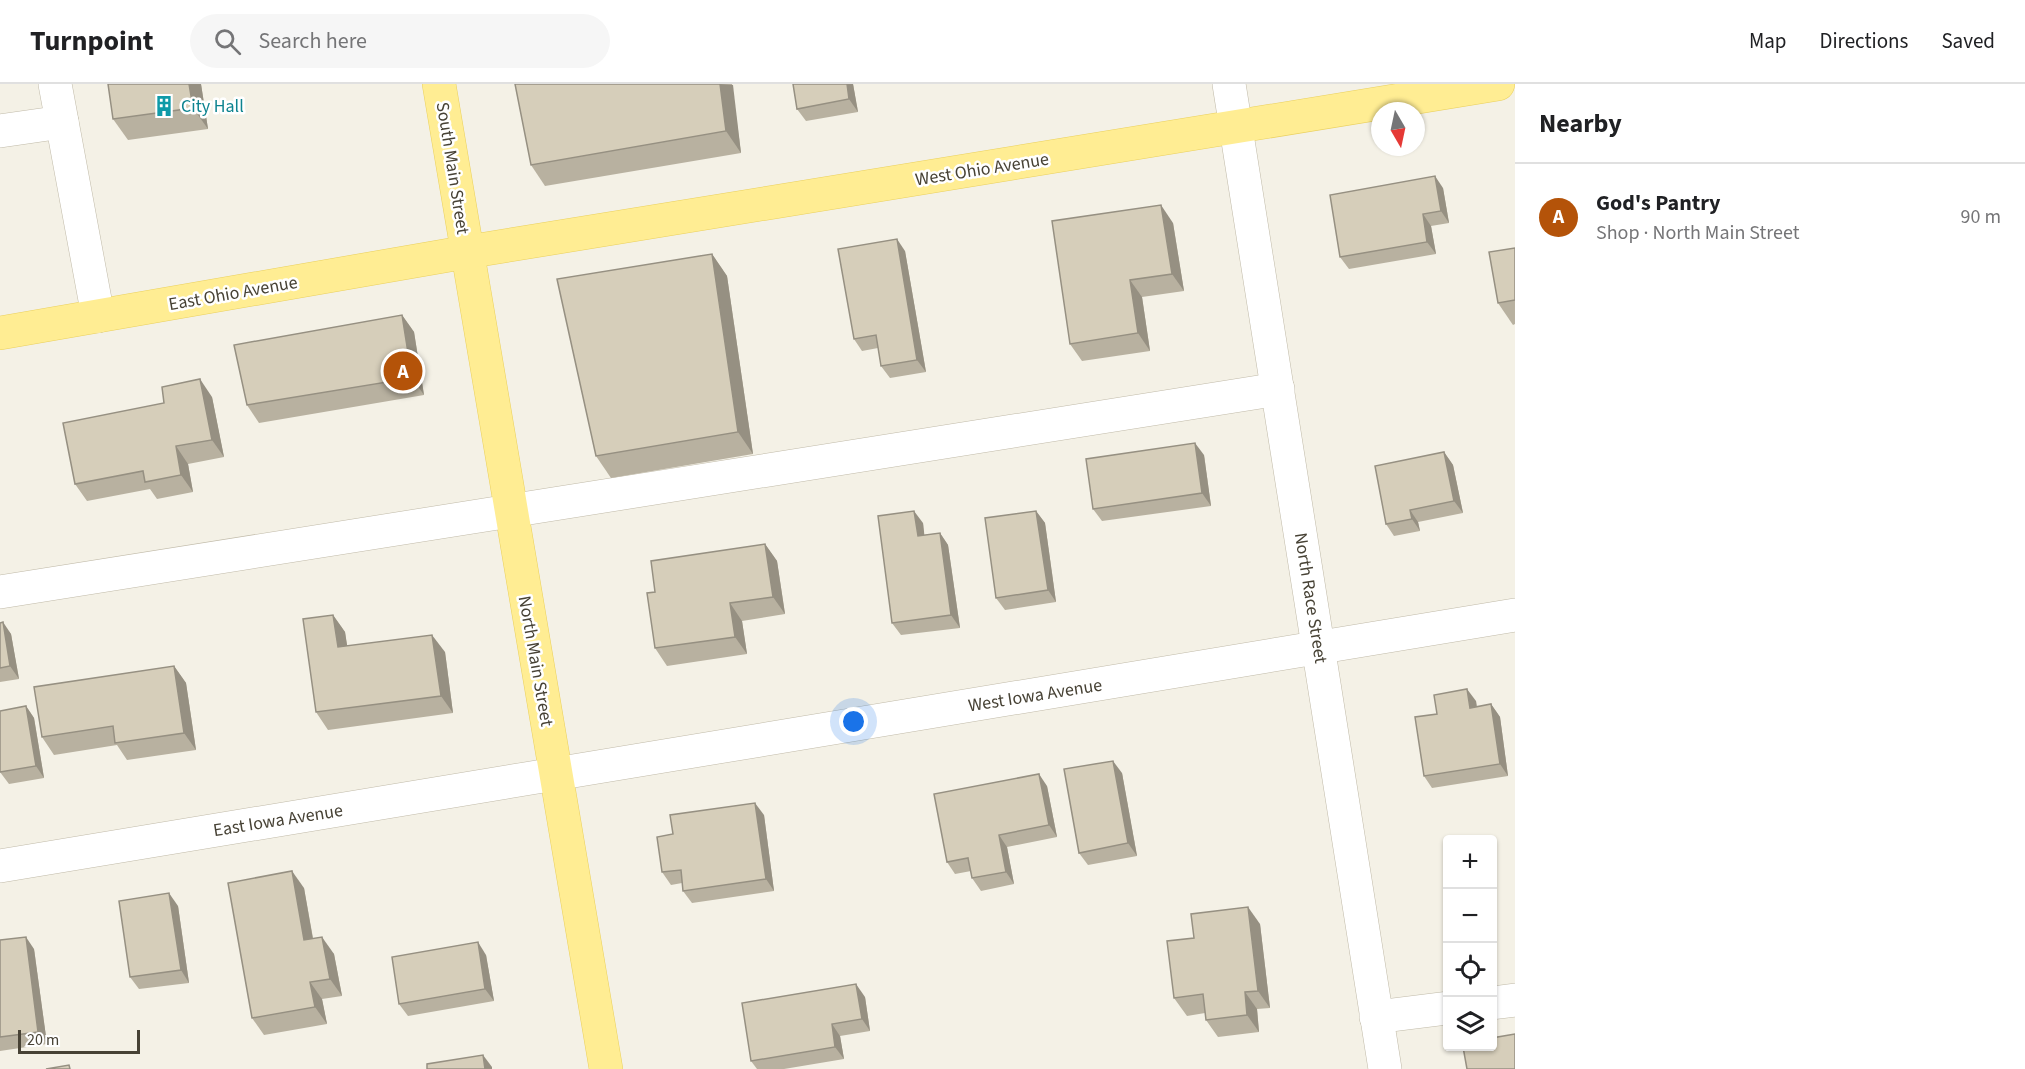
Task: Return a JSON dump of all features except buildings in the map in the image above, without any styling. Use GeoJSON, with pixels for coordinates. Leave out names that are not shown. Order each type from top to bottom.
{"type":"FeatureCollection","features":[{"type":"Feature","properties":{"kind":"main road","name":"South Main Street"},"geometry":{"type":"LineString","coordinates":[[440,84],[466,252]]}},
{"type":"Feature","properties":{"kind":"main road","name":"West Ohio Avenue"},"geometry":{"type":"LineString","coordinates":[[466,252],[1498,84]]}},
{"type":"Feature","properties":{"kind":"main road","name":"East Ohio Avenue"},"geometry":{"type":"LineString","coordinates":[[0,333],[466,252]]}},
{"type":"Feature","properties":{"kind":"main road","name":"North Main Street"},"geometry":{"type":"LineString","coordinates":[[466,252],[606,1069]]}},
{"type":"Feature","properties":{"kind":"street"},"geometry":{"type":"LineString","coordinates":[[55,84],[98,316]]}},
{"type":"Feature","properties":{"kind":"street","name":"North Race Street"},"geometry":{"type":"LineString","coordinates":[[1229,84],[1385,1069]]}},
{"type":"Feature","properties":{"kind":"street"},"geometry":{"type":"LineString","coordinates":[[0,131],[62,122]]}},
{"type":"Feature","properties":{"kind":"street"},"geometry":{"type":"LineString","coordinates":[[0,592],[1278,389]]}},
{"type":"Feature","properties":{"kind":"street","name":"West Iowa Avenue"},"geometry":{"type":"LineString","coordinates":[[556,774],[1515,615]]}},
{"type":"Feature","properties":{"kind":"street","name":"East Iowa Avenue"},"geometry":{"type":"LineString","coordinates":[[0,866],[556,774]]}},
{"type":"Feature","properties":{"kind":"street"},"geometry":{"type":"LineString","coordinates":[[1497,1002],[1515,1000]]}},
{"type":"Feature","properties":{"kind":"street"},"geometry":{"type":"LineString","coordinates":[[1376,1017],[1443,1009]]}},
{"type":"Feature","properties":{"kind":"place","name":"City Hall"},"geometry":{"type":"Point","coordinates":[164,106]}},
{"type":"Feature","properties":{"kind":"place","name":"God's Pantry"},"geometry":{"type":"Point","coordinates":[403,371]}}]}
